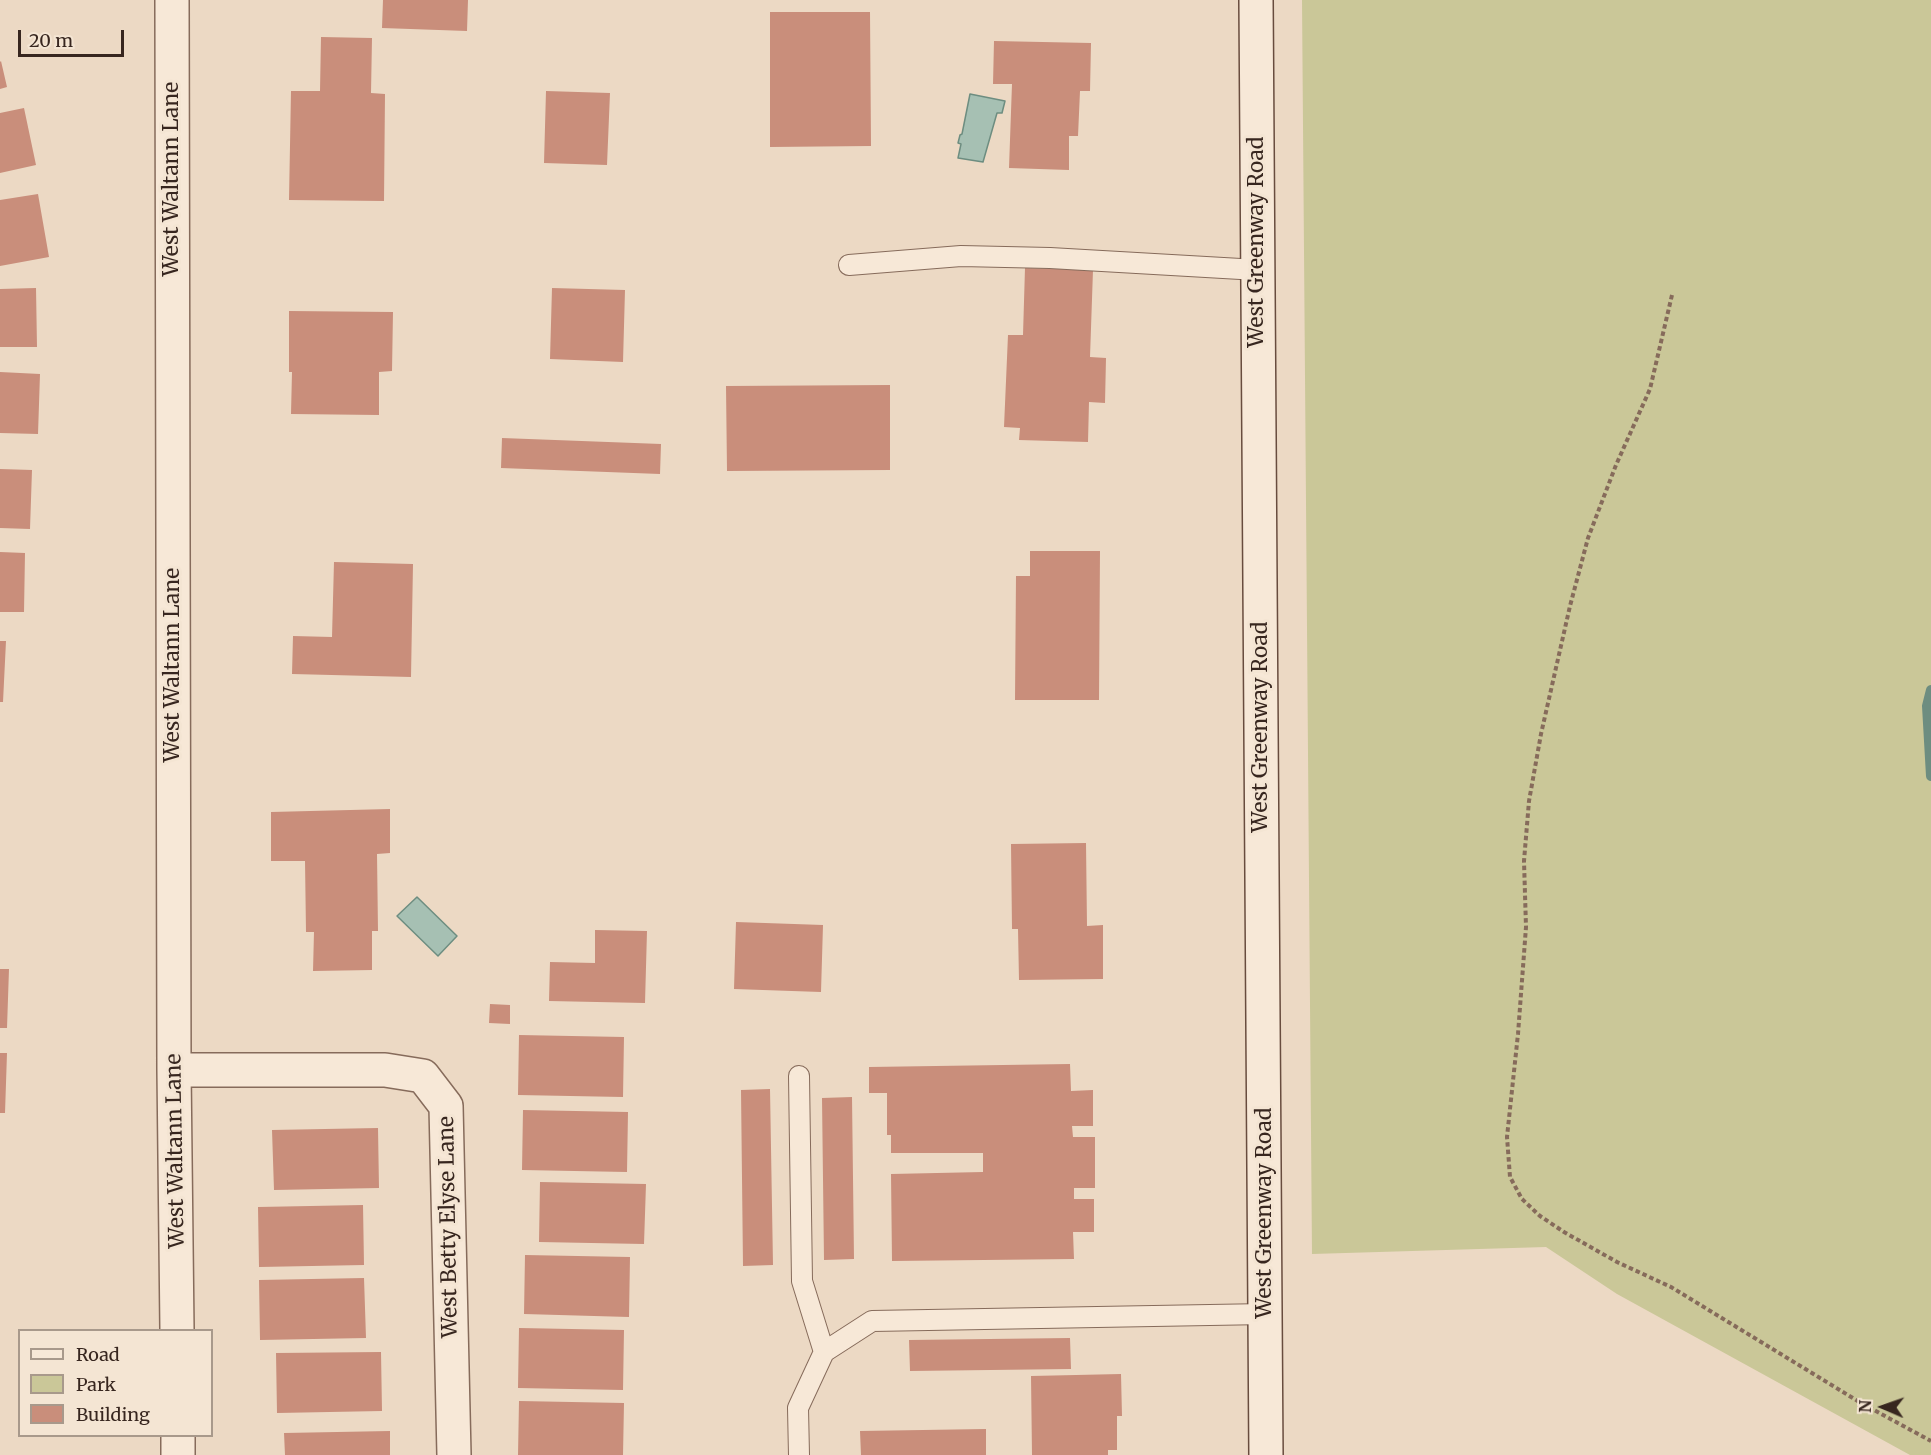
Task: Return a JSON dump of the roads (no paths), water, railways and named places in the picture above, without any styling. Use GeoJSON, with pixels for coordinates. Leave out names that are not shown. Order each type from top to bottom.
{"type":"FeatureCollection","features":[{"type":"Feature","properties":{"kind":"street","name":"West Waltann Lane"},"geometry":{"type":"LineString","coordinates":[[172,0],[174,1070],[177,1329]]}},
{"type":"Feature","properties":{"kind":"street","name":"West Greenway Road"},"geometry":{"type":"LineString","coordinates":[[1256,0],[1266,1455]]}},
{"type":"Feature","properties":{"kind":"street","name":"West Betty Elyse Lane"},"geometry":{"type":"LineString","coordinates":[[174,1070],[385,1070],[423,1076],[446,1106],[454,1455]]}},
{"type":"Feature","properties":{"kind":"street"},"geometry":{"type":"LineString","coordinates":[[178,1437],[178,1455]]}},
{"type":"Feature","properties":{"kind":"lane"},"geometry":{"type":"LineString","coordinates":[[849,265],[961,256],[1050,258],[1258,270]]}},
{"type":"Feature","properties":{"kind":"lane"},"geometry":{"type":"LineString","coordinates":[[799,1076],[802,1281],[824,1352]]}},
{"type":"Feature","properties":{"kind":"lane"},"geometry":{"type":"LineString","coordinates":[[799,1455],[798,1408],[824,1352],[872,1321],[1266,1314]]}},
{"type":"Feature","properties":{"kind":"waterway"},"geometry":{"type":"LineString","coordinates":[[1931,690],[1927,706],[1931,776]]}}]}
